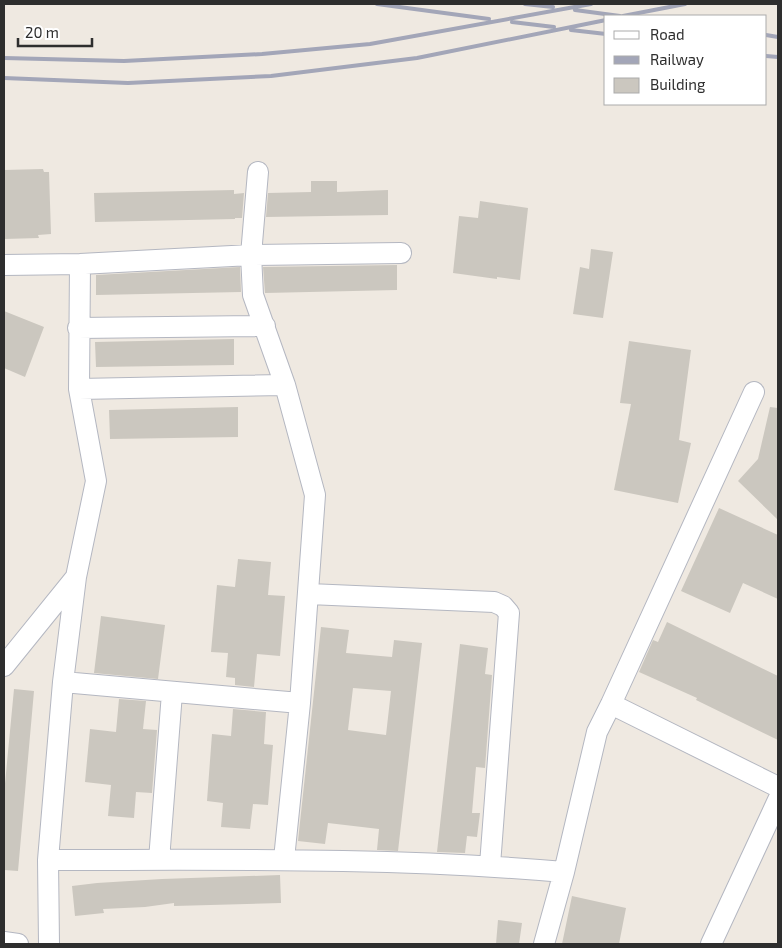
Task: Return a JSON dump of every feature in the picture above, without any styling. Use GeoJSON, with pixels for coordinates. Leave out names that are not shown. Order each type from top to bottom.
{"type":"FeatureCollection","features":[{"type":"Feature","properties":{"kind":"street"},"geometry":{"type":"LineString","coordinates":[[258,172],[250,256],[253,295],[285,384],[315,495],[300,703],[284,859]]}},
{"type":"Feature","properties":{"kind":"street"},"geometry":{"type":"LineString","coordinates":[[4,265],[80,264],[250,256],[401,253]]}},
{"type":"Feature","properties":{"kind":"street"},"geometry":{"type":"LineString","coordinates":[[49,944],[48,860],[63,682],[76,577],[96,481],[78,389],[80,264]]}},
{"type":"Feature","properties":{"kind":"street"},"geometry":{"type":"LineString","coordinates":[[78,328],[265,326]]}},
{"type":"Feature","properties":{"kind":"street"},"geometry":{"type":"LineString","coordinates":[[78,389],[285,384]]}},
{"type":"Feature","properties":{"kind":"street"},"geometry":{"type":"LineString","coordinates":[[544,944],[564,872],[597,732],[754,392]]}},
{"type":"Feature","properties":{"kind":"street"},"geometry":{"type":"LineString","coordinates":[[4,666],[76,577]]}},
{"type":"Feature","properties":{"kind":"street"},"geometry":{"type":"LineString","coordinates":[[309,594],[494,602],[503,606],[509,613],[490,865]]}},
{"type":"Feature","properties":{"kind":"street"},"geometry":{"type":"LineString","coordinates":[[63,682],[300,703]]}},
{"type":"Feature","properties":{"kind":"street"},"geometry":{"type":"LineString","coordinates":[[159,860],[172,693]]}},
{"type":"Feature","properties":{"kind":"street"},"geometry":{"type":"LineString","coordinates":[[611,704],[778,786]]}},
{"type":"Feature","properties":{"kind":"street"},"geometry":{"type":"LineString","coordinates":[[711,944],[778,800]]}},
{"type":"Feature","properties":{"kind":"street"},"geometry":{"type":"LineString","coordinates":[[48,860],[284,859],[490,865],[564,872]]}},
{"type":"Feature","properties":{"kind":"street"},"geometry":{"type":"LineString","coordinates":[[4,942],[18,944]]}},
{"type":"Feature","properties":{"kind":"building"},"geometry":{"type":"Polygon","coordinates":[[[43,169],[44,172],[49,172],[51,234],[38,235],[39,238],[4,239],[4,170],[43,169]]]}},
{"type":"Feature","properties":{"kind":"building"},"geometry":{"type":"Polygon","coordinates":[[[311,181],[337,181],[337,192],[388,190],[388,215],[266,217],[268,193],[311,192],[311,181]]]}},
{"type":"Feature","properties":{"kind":"building"},"geometry":{"type":"Polygon","coordinates":[[[234,190],[234,194],[244,193],[242,218],[95,222],[94,193],[234,190]]]}},
{"type":"Feature","properties":{"kind":"building"},"geometry":{"type":"Polygon","coordinates":[[[480,201],[528,208],[520,280],[453,273],[459,216],[478,218],[480,201]]]}},
{"type":"Feature","properties":{"kind":"building"},"geometry":{"type":"Polygon","coordinates":[[[591,249],[613,252],[603,318],[573,314],[580,267],[589,269],[591,249]]]}},
{"type":"Feature","properties":{"kind":"building"},"geometry":{"type":"Polygon","coordinates":[[[397,265],[397,290],[265,293],[263,267],[397,265]]]}},
{"type":"Feature","properties":{"kind":"building"},"geometry":{"type":"Polygon","coordinates":[[[240,267],[241,292],[96,295],[96,275],[240,267]]]}},
{"type":"Feature","properties":{"kind":"building"},"geometry":{"type":"Polygon","coordinates":[[[4,311],[44,327],[25,377],[4,368],[4,311]]]}},
{"type":"Feature","properties":{"kind":"building"},"geometry":{"type":"Polygon","coordinates":[[[234,339],[234,365],[96,367],[95,342],[234,339]]]}},
{"type":"Feature","properties":{"kind":"building"},"geometry":{"type":"Polygon","coordinates":[[[629,341],[691,350],[679,440],[691,443],[678,503],[614,490],[631,404],[620,403],[629,341]]]}},
{"type":"Feature","properties":{"kind":"building"},"geometry":{"type":"Polygon","coordinates":[[[238,407],[238,437],[110,439],[109,410],[238,407]]]}},
{"type":"Feature","properties":{"kind":"building"},"geometry":{"type":"Polygon","coordinates":[[[770,407],[778,408],[778,520],[738,481],[758,459],[770,407]]]}},
{"type":"Feature","properties":{"kind":"building"},"geometry":{"type":"Polygon","coordinates":[[[719,508],[778,535],[778,599],[743,583],[730,613],[681,591],[719,508]]]}},
{"type":"Feature","properties":{"kind":"building"},"geometry":{"type":"Polygon","coordinates":[[[238,559],[271,562],[268,595],[285,596],[280,656],[257,654],[254,687],[235,685],[235,678],[226,677],[228,653],[211,652],[217,585],[235,587],[238,559]]]}},
{"type":"Feature","properties":{"kind":"building"},"geometry":{"type":"Polygon","coordinates":[[[101,616],[165,625],[158,679],[94,673],[101,616]]]}},
{"type":"Feature","properties":{"kind":"building"},"geometry":{"type":"Polygon","coordinates":[[[667,622],[778,676],[778,740],[696,700],[697,698],[639,672],[653,640],[658,642],[667,622]]]}},
{"type":"Feature","properties":{"kind":"building"},"geometry":{"type":"Polygon","coordinates":[[[321,627],[349,630],[346,653],[392,657],[394,640],[422,643],[398,851],[377,850],[379,829],[328,823],[325,844],[298,841],[321,627]],[[353,688],[348,730],[386,735],[391,691],[353,688]]]}},
{"type":"Feature","properties":{"kind":"building"},"geometry":{"type":"Polygon","coordinates":[[[460,644],[488,648],[485,674],[492,675],[485,768],[476,767],[472,813],[480,813],[477,837],[467,836],[465,853],[437,852],[460,644]]]}},
{"type":"Feature","properties":{"kind":"building"},"geometry":{"type":"Polygon","coordinates":[[[14,689],[34,691],[18,871],[4,870],[4,794],[14,689]]]}},
{"type":"Feature","properties":{"kind":"building"},"geometry":{"type":"Polygon","coordinates":[[[119,699],[146,701],[143,729],[157,730],[152,793],[136,792],[134,818],[108,816],[111,785],[85,782],[90,729],[116,732],[119,699]]]}},
{"type":"Feature","properties":{"kind":"building"},"geometry":{"type":"Polygon","coordinates":[[[233,709],[266,712],[264,744],[273,745],[268,805],[253,804],[250,829],[221,827],[223,803],[207,801],[212,734],[231,736],[233,709]]]}},
{"type":"Feature","properties":{"kind":"building"},"geometry":{"type":"Polygon","coordinates":[[[280,875],[281,903],[174,906],[174,903],[145,907],[103,909],[104,913],[75,916],[72,886],[162,879],[280,875]]]}},
{"type":"Feature","properties":{"kind":"building"},"geometry":{"type":"Polygon","coordinates":[[[572,896],[626,908],[619,944],[562,944],[572,896]]]}},
{"type":"Feature","properties":{"kind":"building"},"geometry":{"type":"Polygon","coordinates":[[[498,920],[522,923],[519,944],[496,944],[498,920]]]}},
{"type":"Feature","properties":{"kind":"railway"},"geometry":{"type":"LineString","coordinates":[[377,4],[489,19]]}},
{"type":"Feature","properties":{"kind":"railway"},"geometry":{"type":"LineString","coordinates":[[525,4],[553,7]]}},
{"type":"Feature","properties":{"kind":"railway"},"geometry":{"type":"LineString","coordinates":[[4,58],[124,61],[262,54],[370,44],[591,4]]}},
{"type":"Feature","properties":{"kind":"railway"},"geometry":{"type":"LineString","coordinates":[[628,15],[685,4]]}},
{"type":"Feature","properties":{"kind":"railway"},"geometry":{"type":"LineString","coordinates":[[575,10],[612,15]]}},
{"type":"Feature","properties":{"kind":"railway"},"geometry":{"type":"LineString","coordinates":[[4,78],[128,83],[271,76],[417,58],[604,20]]}},
{"type":"Feature","properties":{"kind":"railway"},"geometry":{"type":"LineString","coordinates":[[512,22],[554,27]]}},
{"type":"Feature","properties":{"kind":"railway"},"geometry":{"type":"LineString","coordinates":[[571,30],[604,34]]}},
{"type":"Feature","properties":{"kind":"railway"},"geometry":{"type":"LineString","coordinates":[[767,35],[778,37]]}},
{"type":"Feature","properties":{"kind":"railway"},"geometry":{"type":"LineString","coordinates":[[767,56],[778,57]]}}]}
